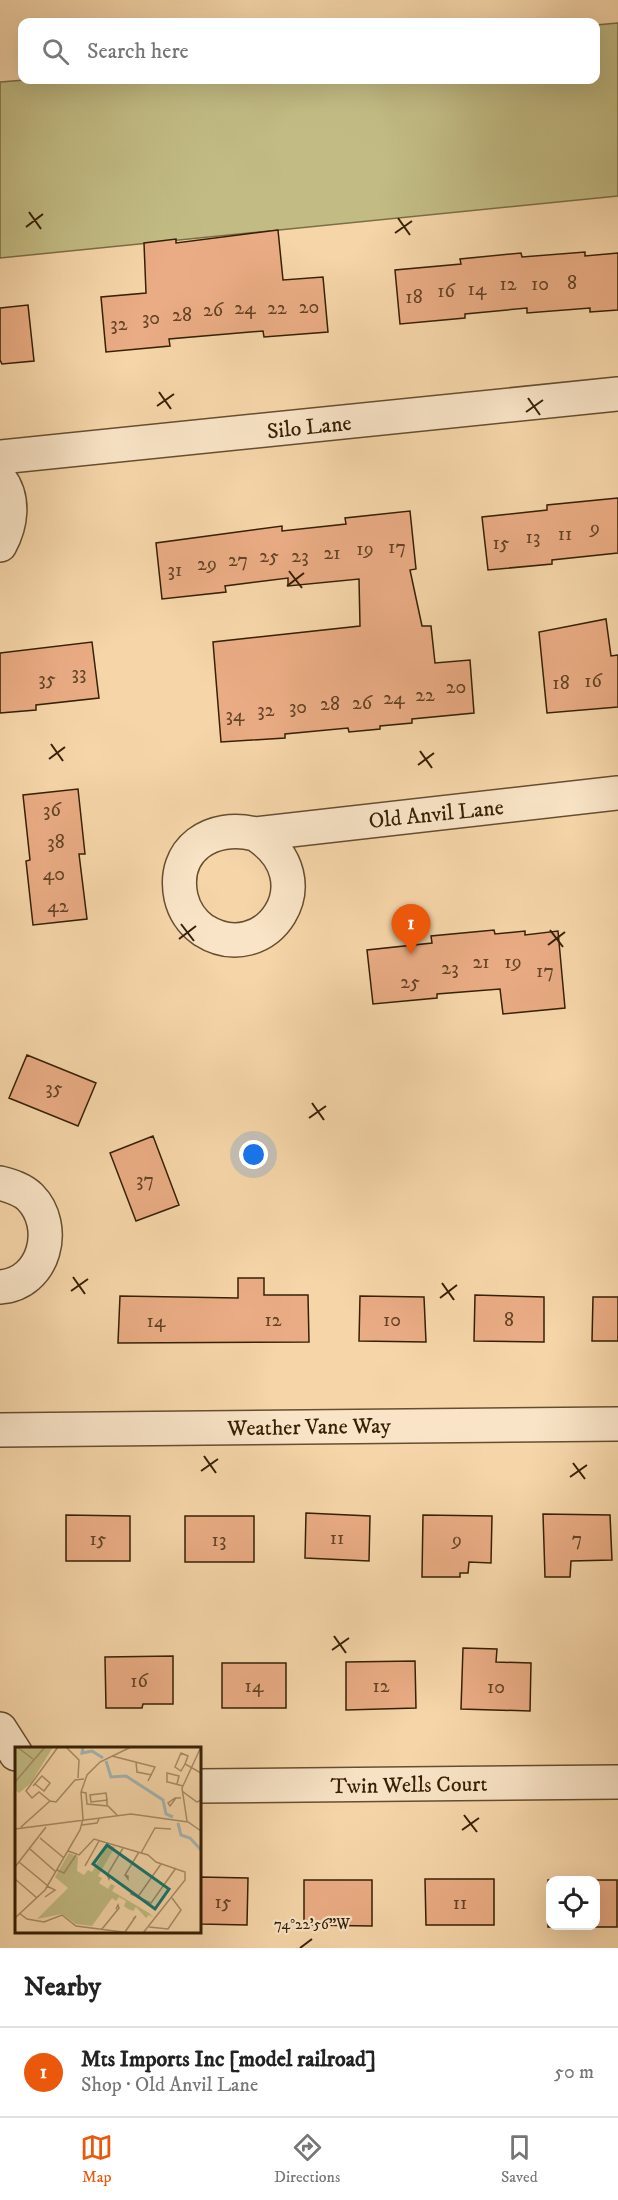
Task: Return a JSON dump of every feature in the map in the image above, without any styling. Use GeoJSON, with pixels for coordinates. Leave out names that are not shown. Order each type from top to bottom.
{"type":"FeatureCollection","features":[{"type":"Feature","properties":{"kind":"street","name":"Silo Lane"},"geometry":{"type":"LineString","coordinates":[[0,457],[618,394]]}},
{"type":"Feature","properties":{"kind":"street"},"geometry":{"type":"LineString","coordinates":[[0,479],[9,500],[10,518],[6,534],[0,545]]}},
{"type":"Feature","properties":{"kind":"street","name":"Old Anvil Lane"},"geometry":{"type":"LineString","coordinates":[[255,834],[618,793]]}},
{"type":"Feature","properties":{"kind":"street"},"geometry":{"type":"LineString","coordinates":[[0,1183],[14,1187],[28,1195],[39,1208],[45,1223],[46,1240],[42,1256],[34,1270],[21,1280],[0,1287]]}},
{"type":"Feature","properties":{"kind":"street","name":"Weather Vane Way"},"geometry":{"type":"LineString","coordinates":[[0,1430],[618,1424]]}},
{"type":"Feature","properties":{"kind":"street"},"geometry":{"type":"LineString","coordinates":[[0,1729],[15,1752]]}},
{"type":"Feature","properties":{"kind":"street","name":"Twin Wells Court"},"geometry":{"type":"LineString","coordinates":[[201,1786],[618,1782]]}},
{"type":"Feature","properties":{"kind":"shaded area"},"geometry":{"type":"Polygon","coordinates":[[[618,23],[618,196],[0,258],[0,82],[18,81],[18,84],[600,84],[600,25],[618,23]]]}},
{"type":"Feature","properties":{"kind":"building"},"geometry":{"type":"Polygon","coordinates":[[[278,230],[283,280],[323,277],[328,332],[264,337],[263,331],[169,339],[170,346],[106,352],[101,297],[146,293],[144,243],[176,239],[176,243],[278,230]]]}},
{"type":"Feature","properties":{"kind":"building"},"geometry":{"type":"Polygon","coordinates":[[[585,252],[585,256],[618,253],[618,310],[590,312],[590,308],[527,313],[527,308],[465,314],[465,318],[400,324],[395,270],[461,264],[460,259],[521,253],[522,257],[585,252]]]}},
{"type":"Feature","properties":{"kind":"building"},"geometry":{"type":"Polygon","coordinates":[[[28,305],[34,361],[2,364],[0,360],[0,308],[28,305]]]}},
{"type":"Feature","properties":{"kind":"building"},"geometry":{"type":"Polygon","coordinates":[[[618,498],[618,553],[552,560],[552,564],[488,570],[482,517],[547,510],[547,505],[618,498]]]}},
{"type":"Feature","properties":{"kind":"building"},"geometry":{"type":"Polygon","coordinates":[[[410,511],[416,569],[410,570],[422,626],[431,626],[435,663],[470,660],[474,713],[412,719],[412,723],[380,726],[380,729],[349,732],[348,728],[285,734],[285,738],[221,742],[213,642],[360,626],[359,579],[288,586],[288,578],[225,586],[226,592],[162,599],[156,543],[282,526],[282,531],[346,524],[345,518],[410,511]]]}},
{"type":"Feature","properties":{"kind":"building"},"geometry":{"type":"Polygon","coordinates":[[[606,619],[611,656],[618,655],[618,707],[547,713],[539,632],[606,619]]]}},
{"type":"Feature","properties":{"kind":"building"},"geometry":{"type":"Polygon","coordinates":[[[92,642],[99,698],[36,705],[36,710],[0,713],[0,653],[92,642]]]}},
{"type":"Feature","properties":{"kind":"building"},"geometry":{"type":"Polygon","coordinates":[[[78,789],[85,854],[79,854],[87,919],[33,925],[26,861],[30,860],[23,795],[78,789]]]}},
{"type":"Feature","properties":{"kind":"building"},"geometry":{"type":"Polygon","coordinates":[[[494,930],[495,934],[525,931],[525,935],[558,931],[565,1008],[503,1014],[500,989],[437,994],[437,998],[373,1004],[367,950],[432,943],[431,936],[494,930]]]}},
{"type":"Feature","properties":{"kind":"building"},"geometry":{"type":"Polygon","coordinates":[[[27,1055],[96,1083],[78,1126],[9,1098],[27,1055]]]}},
{"type":"Feature","properties":{"kind":"building"},"geometry":{"type":"Polygon","coordinates":[[[153,1136],[179,1205],[136,1221],[110,1153],[153,1136]]]}},
{"type":"Feature","properties":{"kind":"building"},"geometry":{"type":"Polygon","coordinates":[[[238,1278],[264,1278],[264,1295],[308,1295],[309,1342],[118,1343],[120,1296],[238,1298],[238,1278]]]}},
{"type":"Feature","properties":{"kind":"building"},"geometry":{"type":"Polygon","coordinates":[[[475,1295],[544,1297],[544,1342],[474,1341],[475,1295]]]}},
{"type":"Feature","properties":{"kind":"building"},"geometry":{"type":"Polygon","coordinates":[[[360,1296],[424,1297],[426,1342],[359,1341],[360,1296]]]}},
{"type":"Feature","properties":{"kind":"building"},"geometry":{"type":"Polygon","coordinates":[[[593,1297],[618,1297],[618,1341],[592,1341],[593,1297]]]}},
{"type":"Feature","properties":{"kind":"building"},"geometry":{"type":"Polygon","coordinates":[[[306,1513],[370,1516],[369,1561],[305,1558],[306,1513]]]}},
{"type":"Feature","properties":{"kind":"building"},"geometry":{"type":"Polygon","coordinates":[[[543,1514],[610,1515],[612,1560],[571,1561],[570,1577],[545,1577],[543,1514]]]}},
{"type":"Feature","properties":{"kind":"building"},"geometry":{"type":"Polygon","coordinates":[[[66,1515],[130,1516],[130,1561],[66,1561],[66,1515]]]}},
{"type":"Feature","properties":{"kind":"building"},"geometry":{"type":"Polygon","coordinates":[[[423,1515],[492,1516],[491,1563],[469,1562],[468,1573],[460,1573],[460,1577],[422,1577],[423,1515]]]}},
{"type":"Feature","properties":{"kind":"building"},"geometry":{"type":"Polygon","coordinates":[[[185,1516],[254,1516],[254,1562],[185,1562],[185,1516]]]}},
{"type":"Feature","properties":{"kind":"building"},"geometry":{"type":"Polygon","coordinates":[[[463,1648],[497,1649],[496,1662],[531,1663],[530,1711],[461,1709],[463,1648]]]}},
{"type":"Feature","properties":{"kind":"building"},"geometry":{"type":"Polygon","coordinates":[[[173,1656],[173,1704],[143,1704],[142,1708],[106,1708],[105,1657],[173,1656]]]}},
{"type":"Feature","properties":{"kind":"building"},"geometry":{"type":"Polygon","coordinates":[[[415,1661],[416,1708],[346,1710],[346,1662],[415,1661]]]}},
{"type":"Feature","properties":{"kind":"building"},"geometry":{"type":"Polygon","coordinates":[[[222,1663],[286,1663],[286,1708],[222,1708],[222,1663]]]}},
{"type":"Feature","properties":{"kind":"building"},"geometry":{"type":"Polygon","coordinates":[[[201,1877],[248,1878],[247,1925],[201,1924],[201,1877]]]}},
{"type":"Feature","properties":{"kind":"building"},"geometry":{"type":"Polygon","coordinates":[[[425,1879],[494,1879],[494,1925],[426,1925],[425,1879]]]}},
{"type":"Feature","properties":{"kind":"building"},"geometry":{"type":"Polygon","coordinates":[[[304,1880],[372,1880],[372,1926],[304,1925],[304,1880]]]}},
{"type":"Feature","properties":{"kind":"building"},"geometry":{"type":"Polygon","coordinates":[[[600,1880],[617,1880],[617,1927],[600,1927],[600,1880]]]}},
{"type":"Feature","properties":{"kind":"place","name":"Mts Imports Inc [model railroad]"},"geometry":{"type":"Point","coordinates":[411,954]}}]}
